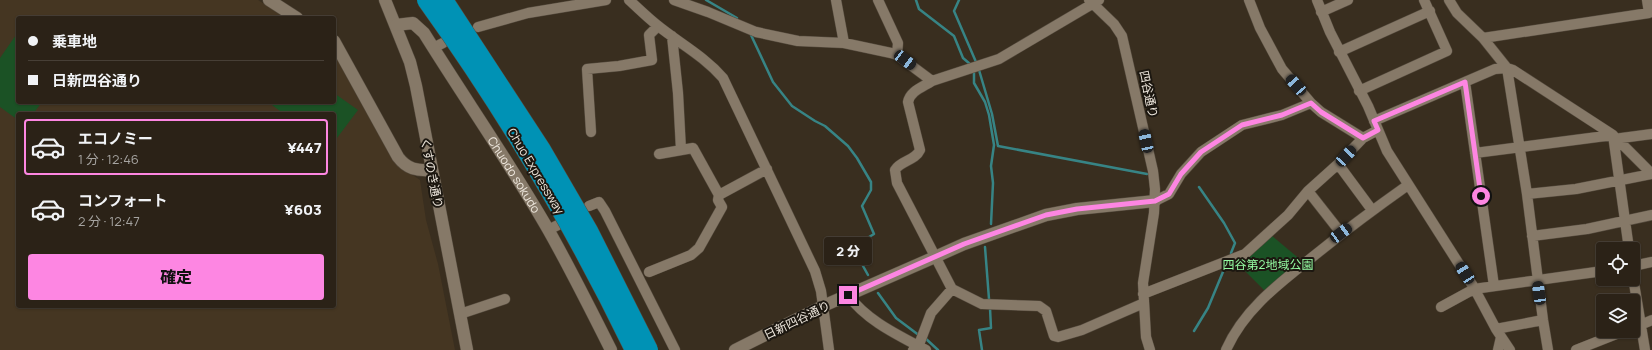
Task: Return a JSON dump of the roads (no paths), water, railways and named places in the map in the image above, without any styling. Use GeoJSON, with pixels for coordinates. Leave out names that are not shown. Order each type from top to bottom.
{"type":"FeatureCollection","features":[{"type":"Feature","properties":{"kind":"highway","name":"Chuo Expressway"},"geometry":{"type":"LineString","coordinates":[[426,0],[488,91],[529,156],[575,237],[634,350]]}},
{"type":"Feature","properties":{"kind":"highway","name":"Chuo Expressway"},"geometry":{"type":"LineString","coordinates":[[444,0],[542,150],[589,231],[649,350]]}},
{"type":"Feature","properties":{"kind":"street"},"geometry":{"type":"LineString","coordinates":[[269,0],[294,16]]}},
{"type":"Feature","properties":{"kind":"street","name":"くすのき通り"},"geometry":{"type":"LineString","coordinates":[[385,0],[410,62],[416,86],[431,170],[467,350]]}},
{"type":"Feature","properties":{"kind":"street"},"geometry":{"type":"LineString","coordinates":[[478,27],[528,13],[606,0]]}},
{"type":"Feature","properties":{"kind":"street"},"geometry":{"type":"LineString","coordinates":[[629,0],[658,26],[714,68],[723,78],[811,261],[821,291],[829,350]]}},
{"type":"Feature","properties":{"kind":"street"},"geometry":{"type":"LineString","coordinates":[[674,0],[770,36],[806,42],[844,43],[897,55],[932,81]]}},
{"type":"Feature","properties":{"kind":"street"},"geometry":{"type":"LineString","coordinates":[[836,0],[844,43]]}},
{"type":"Feature","properties":{"kind":"street"},"geometry":{"type":"LineString","coordinates":[[878,0],[898,44],[897,55]]}},
{"type":"Feature","properties":{"kind":"street"},"geometry":{"type":"LineString","coordinates":[[1249,0],[1260,28],[1282,69],[1311,103],[1321,112],[1363,138]]}},
{"type":"Feature","properties":{"kind":"street"},"geometry":{"type":"LineString","coordinates":[[1317,0],[1339,52],[1376,125],[1387,151],[1474,289],[1498,333],[1510,350]]}},
{"type":"Feature","properties":{"kind":"street"},"geometry":{"type":"LineString","coordinates":[[1321,12],[1348,0]]}},
{"type":"Feature","properties":{"kind":"street"},"geometry":{"type":"LineString","coordinates":[[1359,91],[1447,51],[1424,0]]}},
{"type":"Feature","properties":{"kind":"street"},"geometry":{"type":"LineString","coordinates":[[1449,0],[1457,13],[1483,38],[1507,68],[1527,194],[1548,350]]}},
{"type":"Feature","properties":{"kind":"street"},"geometry":{"type":"LineString","coordinates":[[1483,38],[1649,13],[1647,0]]}},
{"type":"Feature","properties":{"kind":"street"},"geometry":{"type":"LineString","coordinates":[[1093,1],[999,59],[932,81],[912,93],[908,102],[920,150],[915,157],[901,164],[895,170],[897,184],[952,289],[982,304],[1039,306],[1046,311],[1054,336],[1058,337],[1082,330],[1143,298],[1244,254],[1268,235],[1288,216],[1308,191],[1338,164],[1376,125],[1495,69],[1507,68],[1513,70],[1614,137],[1652,174]]}},
{"type":"Feature","properties":{"kind":"street","name":"四谷通り"},"geometry":{"type":"LineString","coordinates":[[1093,1],[1114,24],[1122,36],[1153,171],[1155,201],[1143,283],[1146,337],[1150,350]]}},
{"type":"Feature","properties":{"kind":"street"},"geometry":{"type":"LineString","coordinates":[[1339,52],[1430,12]]}},
{"type":"Feature","properties":{"kind":"street","name":"Chuodo sokudo"},"geometry":{"type":"LineString","coordinates":[[396,25],[413,23],[438,45],[473,109],[553,227],[571,270],[611,350]]}},
{"type":"Feature","properties":{"kind":"street"},"geometry":{"type":"LineString","coordinates":[[591,132],[587,69],[619,66],[652,60],[650,35],[658,26]]}},
{"type":"Feature","properties":{"kind":"street"},"geometry":{"type":"LineString","coordinates":[[672,36],[678,93],[681,150]]}},
{"type":"Feature","properties":{"kind":"street"},"geometry":{"type":"LineString","coordinates":[[336,45],[398,157],[402,162],[412,168],[431,170]]}},
{"type":"Feature","properties":{"kind":"street"},"geometry":{"type":"LineString","coordinates":[[1465,82],[1494,286]]}},
{"type":"Feature","properties":{"kind":"street"},"geometry":{"type":"LineString","coordinates":[[1155,201],[1169,194],[1181,174],[1201,152],[1242,125],[1282,115],[1311,103]]}},
{"type":"Feature","properties":{"kind":"street"},"geometry":{"type":"LineString","coordinates":[[1475,152],[1652,134]]}},
{"type":"Feature","properties":{"kind":"street"},"geometry":{"type":"LineString","coordinates":[[1614,137],[1628,242]]}},
{"type":"Feature","properties":{"kind":"street"},"geometry":{"type":"LineString","coordinates":[[649,272],[691,255],[699,248],[722,207],[718,200],[720,196],[692,148],[659,154]]}},
{"type":"Feature","properties":{"kind":"street"},"geometry":{"type":"LineString","coordinates":[[1338,164],[1372,210]]}},
{"type":"Feature","properties":{"kind":"street"},"geometry":{"type":"LineString","coordinates":[[720,196],[767,169]]}},
{"type":"Feature","properties":{"kind":"street"},"geometry":{"type":"LineString","coordinates":[[1527,194],[1576,189],[1652,174]]}},
{"type":"Feature","properties":{"kind":"street"},"geometry":{"type":"LineString","coordinates":[[1226,350],[1230,339],[1242,321],[1271,290],[1341,233],[1408,185]]}},
{"type":"Feature","properties":{"kind":"street"},"geometry":{"type":"LineString","coordinates":[[1308,191],[1341,233]]}},
{"type":"Feature","properties":{"kind":"street","name":"日新四谷通り"},"geometry":{"type":"LineString","coordinates":[[735,350],[823,306],[964,244],[1046,215],[1077,209],[1155,201]]}},
{"type":"Feature","properties":{"kind":"street"},"geometry":{"type":"LineString","coordinates":[[589,206],[599,202],[676,350]]}},
{"type":"Feature","properties":{"kind":"street"},"geometry":{"type":"LineString","coordinates":[[1532,236],[1626,222],[1652,215]]}},
{"type":"Feature","properties":{"kind":"street"},"geometry":{"type":"LineString","coordinates":[[1640,265],[1652,262]]}},
{"type":"Feature","properties":{"kind":"street"},"geometry":{"type":"LineString","coordinates":[[1441,307],[1474,289],[1596,272]]}},
{"type":"Feature","properties":{"kind":"street"},"geometry":{"type":"LineString","coordinates":[[848,295],[854,304],[865,314],[887,329],[919,347],[931,314],[952,289]]}},
{"type":"Feature","properties":{"kind":"street"},"geometry":{"type":"LineString","coordinates":[[460,314],[505,299]]}},
{"type":"Feature","properties":{"kind":"street"},"geometry":{"type":"LineString","coordinates":[[1498,333],[1543,320]]}},
{"type":"Feature","properties":{"kind":"street"},"geometry":{"type":"LineString","coordinates":[[1640,325],[1652,320]]}},
{"type":"Feature","properties":{"kind":"street"},"geometry":{"type":"LineString","coordinates":[[1498,333],[1498,350]]}},
{"type":"Feature","properties":{"kind":"street"},"geometry":{"type":"LineString","coordinates":[[1640,335],[1645,350]]}},
{"type":"Feature","properties":{"kind":"street"},"geometry":{"type":"LineString","coordinates":[[1576,350],[1606,338]]}},
{"type":"Feature","properties":{"kind":"waterway"},"geometry":{"type":"LineString","coordinates":[[706,0],[737,18]]}},
{"type":"Feature","properties":{"kind":"waterway"},"geometry":{"type":"LineString","coordinates":[[916,0],[919,9],[954,36],[963,58],[970,64]]}},
{"type":"Feature","properties":{"kind":"waterway"},"geometry":{"type":"LineString","coordinates":[[959,0],[954,11],[976,62]]}},
{"type":"Feature","properties":{"kind":"waterway"},"geometry":{"type":"LineString","coordinates":[[751,35],[773,82],[792,106],[825,126],[848,146],[871,182],[871,190],[862,206],[874,234],[864,240],[863,266],[868,275]]}},
{"type":"Feature","properties":{"kind":"waterway"},"geometry":{"type":"LineString","coordinates":[[979,70],[992,114],[998,146],[1147,174]]}},
{"type":"Feature","properties":{"kind":"waterway"},"geometry":{"type":"LineString","coordinates":[[974,72],[974,83],[985,102],[989,115],[994,145],[991,166],[993,183],[991,224]]}},
{"type":"Feature","properties":{"kind":"waterway"},"geometry":{"type":"LineString","coordinates":[[1199,187],[1224,223],[1235,243],[1231,253]]}},
{"type":"Feature","properties":{"kind":"waterway"},"geometry":{"type":"LineString","coordinates":[[985,247],[989,299]]}},
{"type":"Feature","properties":{"kind":"waterway"},"geometry":{"type":"LineString","coordinates":[[1194,331],[1208,308],[1225,267]]}},
{"type":"Feature","properties":{"kind":"waterway"},"geometry":{"type":"LineString","coordinates":[[878,293],[896,318],[920,336]]}},
{"type":"Feature","properties":{"kind":"waterway"},"geometry":{"type":"LineString","coordinates":[[982,350],[979,330],[991,328],[990,308]]}},
{"type":"Feature","properties":{"kind":"waterway"},"geometry":{"type":"LineString","coordinates":[[925,338],[938,350]]}},
{"type":"Feature","properties":{"kind":"park label","name":"四谷第2地域公園"},"geometry":{"type":"Point","coordinates":[1268,264]}}]}
